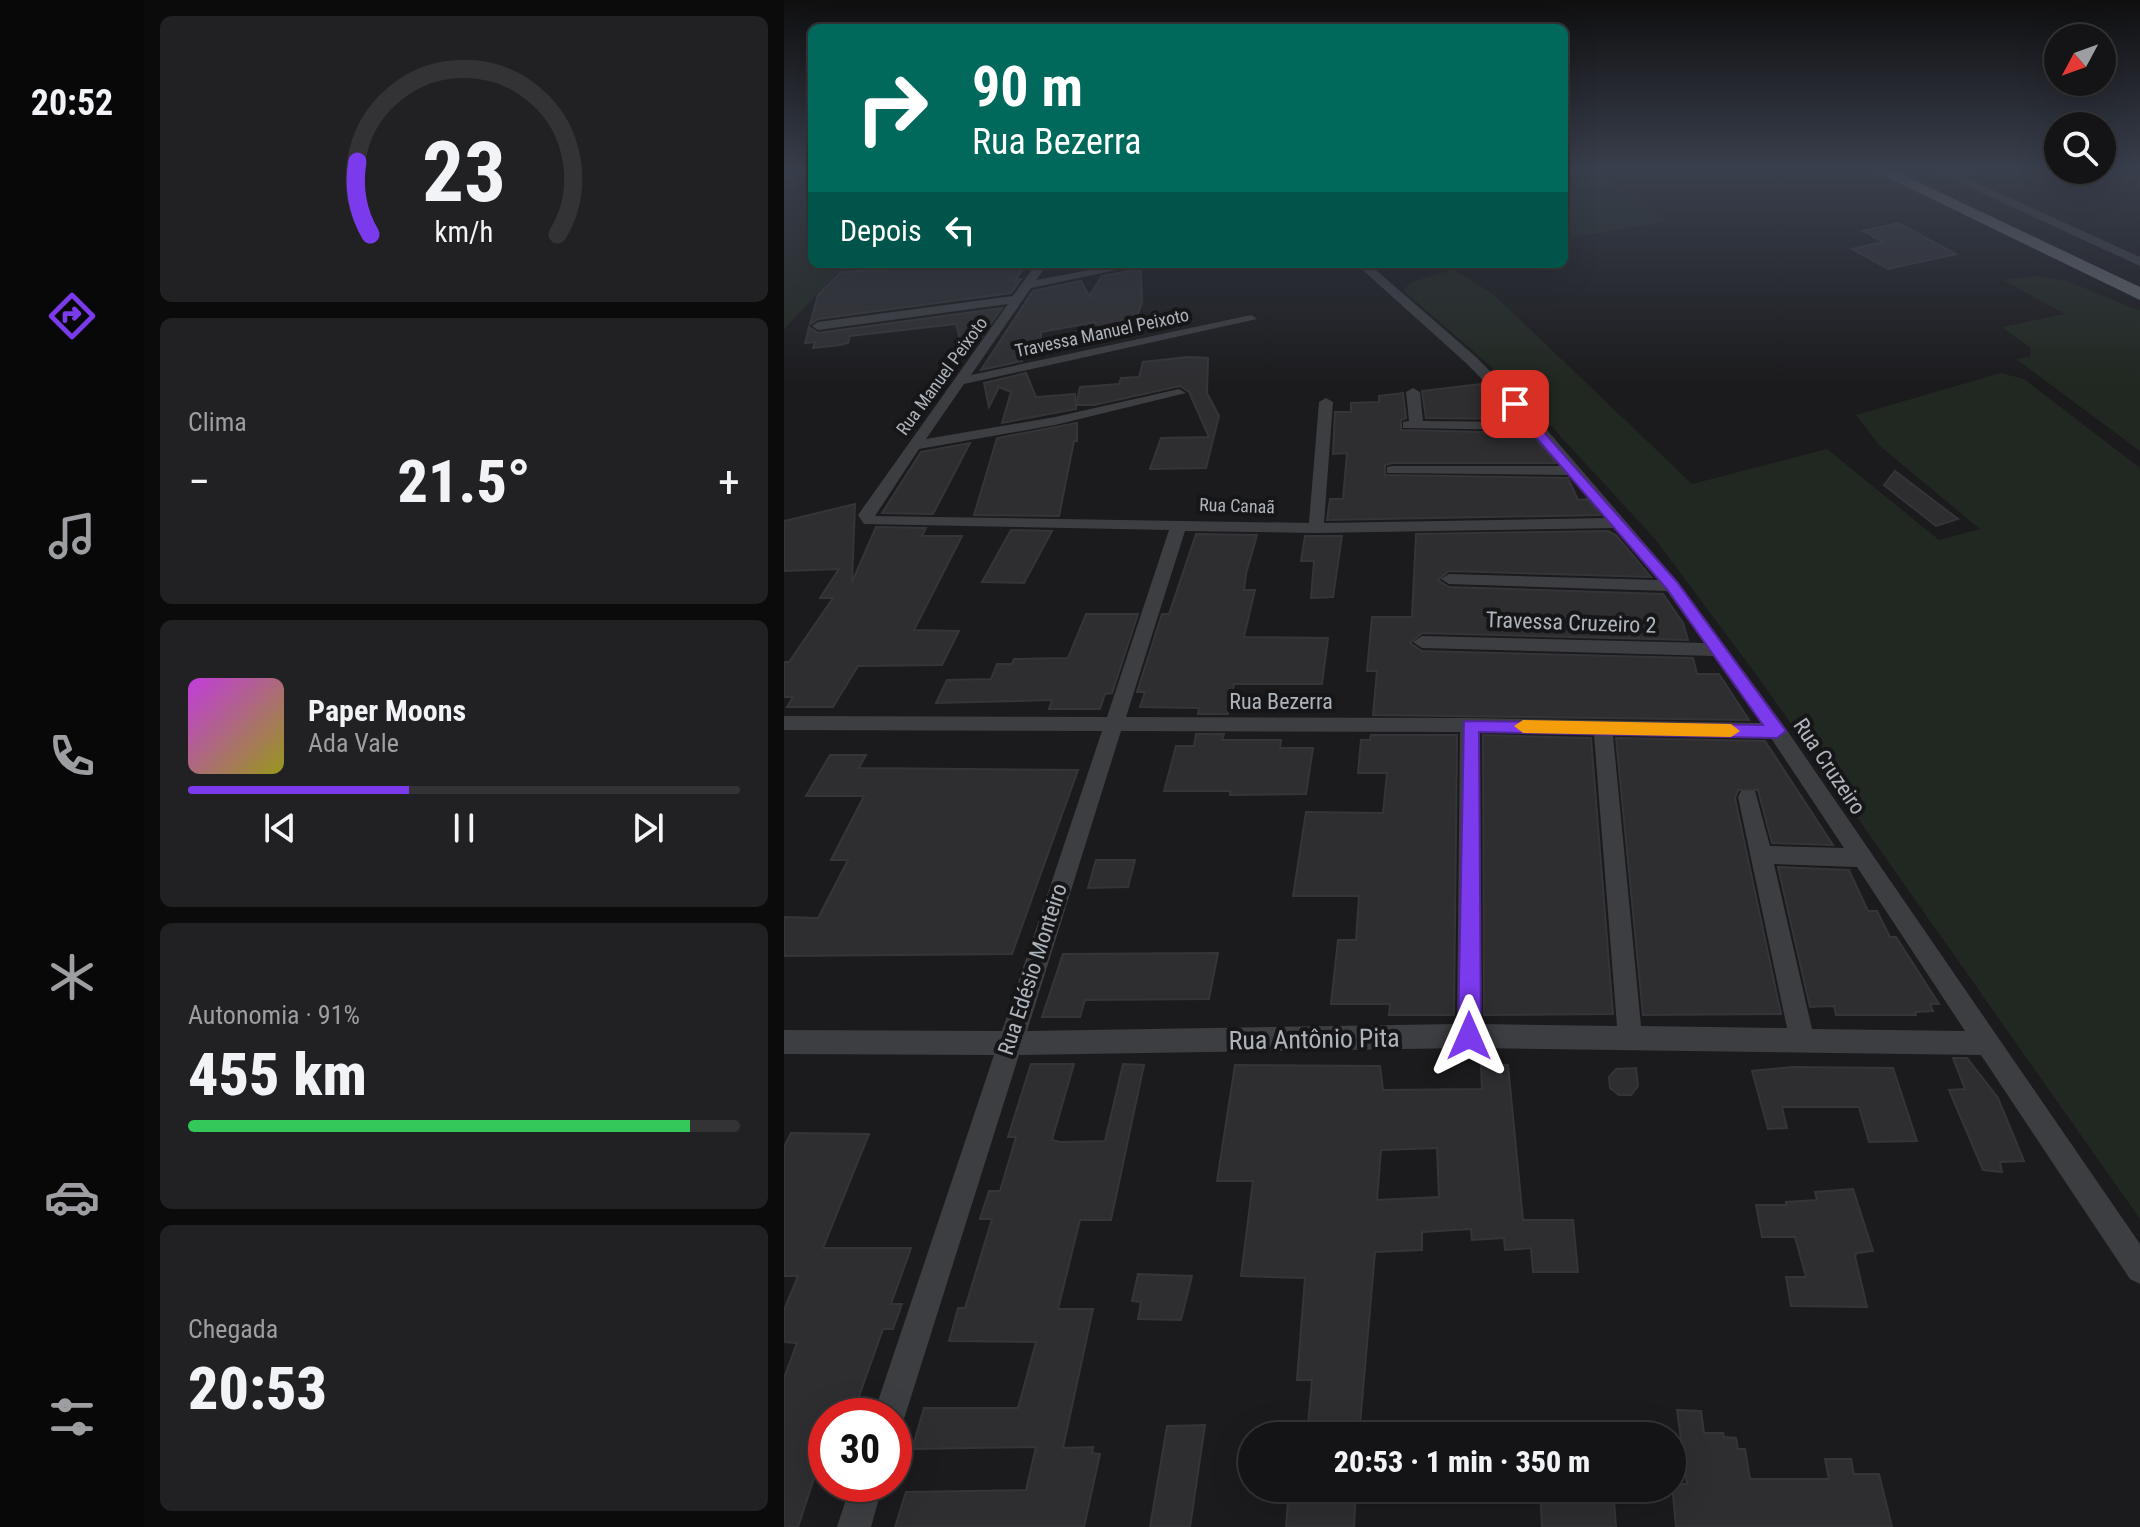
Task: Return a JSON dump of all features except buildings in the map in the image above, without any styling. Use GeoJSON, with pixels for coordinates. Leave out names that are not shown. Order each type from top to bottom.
{"type":"FeatureCollection","features":[{"type":"Feature","properties":{"kind":"highway"},"geometry":{"type":"LineString","coordinates":[[2031,242],[2140,294]]}},
{"type":"Feature","properties":{"kind":"highway"},"geometry":{"type":"LineString","coordinates":[[2057,242],[2140,281]]}},
{"type":"Feature","properties":{"kind":"street"},"geometry":{"type":"LineString","coordinates":[[2097,242],[2140,262]]}},
{"type":"Feature","properties":{"kind":"street","name":"Rua Manuel Peixoto"},"geometry":{"type":"LineString","coordinates":[[871,508],[1040,268]]}},
{"type":"Feature","properties":{"kind":"street"},"geometry":{"type":"LineString","coordinates":[[1029,285],[1118,268]]}},
{"type":"Feature","properties":{"kind":"street","name":"Rua Cruzeiro"},"geometry":{"type":"LineString","coordinates":[[1367,268],[1471,360],[1536,426],[1672,586],[1777,731],[2140,1269]]}},
{"type":"Feature","properties":{"kind":"street"},"geometry":{"type":"LineString","coordinates":[[818,326],[1020,299]]}},
{"type":"Feature","properties":{"kind":"street","name":"Travessa Manuel Peixoto"},"geometry":{"type":"LineString","coordinates":[[961,381],[1251,319]]}},
{"type":"Feature","properties":{"kind":"street"},"geometry":{"type":"LineString","coordinates":[[1413,392],[1412,426],[1536,426]]}},
{"type":"Feature","properties":{"kind":"street"},"geometry":{"type":"LineString","coordinates":[[912,446],[1055,421],[1179,393]]}},
{"type":"Feature","properties":{"kind":"street"},"geometry":{"type":"LineString","coordinates":[[1316,528],[1326,402]]}},
{"type":"Feature","properties":{"kind":"street"},"geometry":{"type":"LineString","coordinates":[[1392,470],[1576,471]]}},
{"type":"Feature","properties":{"kind":"street","name":"Rua Canaã"},"geometry":{"type":"LineString","coordinates":[[871,508],[867,519],[881,523],[1179,524],[1316,528],[1619,523]]}},
{"type":"Feature","properties":{"kind":"street","name":"Rua Edésio Monteiro"},"geometry":{"type":"LineString","coordinates":[[895,1398],[1179,524]]}},
{"type":"Feature","properties":{"kind":"street"},"geometry":{"type":"LineString","coordinates":[[1449,579],[1672,586]]}},
{"type":"Feature","properties":{"kind":"street","name":"Travessa Cruzeiro 2"},"geometry":{"type":"LineString","coordinates":[[1422,642],[1718,650]]}},
{"type":"Feature","properties":{"kind":"street","name":"Rua Bezerra"},"geometry":{"type":"LineString","coordinates":[[784,723],[1470,725],[1777,731]]}},
{"type":"Feature","properties":{"kind":"street"},"geometry":{"type":"LineString","coordinates":[[1469,1036],[1470,725]]}},
{"type":"Feature","properties":{"kind":"street"},"geometry":{"type":"LineString","coordinates":[[1603,728],[1630,1038]]}},
{"type":"Feature","properties":{"kind":"street"},"geometry":{"type":"LineString","coordinates":[[1748,797],[1802,1040]]}},
{"type":"Feature","properties":{"kind":"street"},"geometry":{"type":"LineString","coordinates":[[1761,855],[1864,858]]}},
{"type":"Feature","properties":{"kind":"street","name":"Rua Antônio Pita"},"geometry":{"type":"LineString","coordinates":[[784,1042],[1008,1043],[1469,1036],[1989,1043]]}},
{"type":"Feature","properties":{"kind":"street"},"geometry":{"type":"LineString","coordinates":[[854,1527],[862,1502]]}},
{"type":"Feature","properties":{"kind":"shaded area"},"geometry":{"type":"Polygon","coordinates":[[[784,242],[808,242],[808,268],[842,268],[784,329],[784,242]]]}},
{"type":"Feature","properties":{"kind":"shaded area"},"geometry":{"type":"Polygon","coordinates":[[[1453,269],[1493,294],[1692,484],[1827,449],[1939,540],[1980,529],[1880,446],[1856,415],[2001,373],[2024,379],[2140,468],[2140,1219],[1766,688],[1656,540],[1518,390],[1403,290],[1412,282],[1453,269]]]}},
{"type":"Feature","properties":{"kind":"shaded area"},"geometry":{"type":"Polygon","coordinates":[[[2039,276],[2067,281],[2140,311],[2140,451],[2016,359],[2030,357],[2031,348],[2002,327],[2065,314],[2003,280],[2039,276]]]}},
{"type":"Feature","properties":{"kind":"slow traffic"},"geometry":{"type":"LineString","coordinates":[[1523,726],[1731,731]]}},
{"type":"Feature","properties":{"kind":"route"},"geometry":{"type":"LineString","coordinates":[[1469,1036],[1470,725],[1777,731],[1672,586],[1576,471],[1515,404]]}}]}
